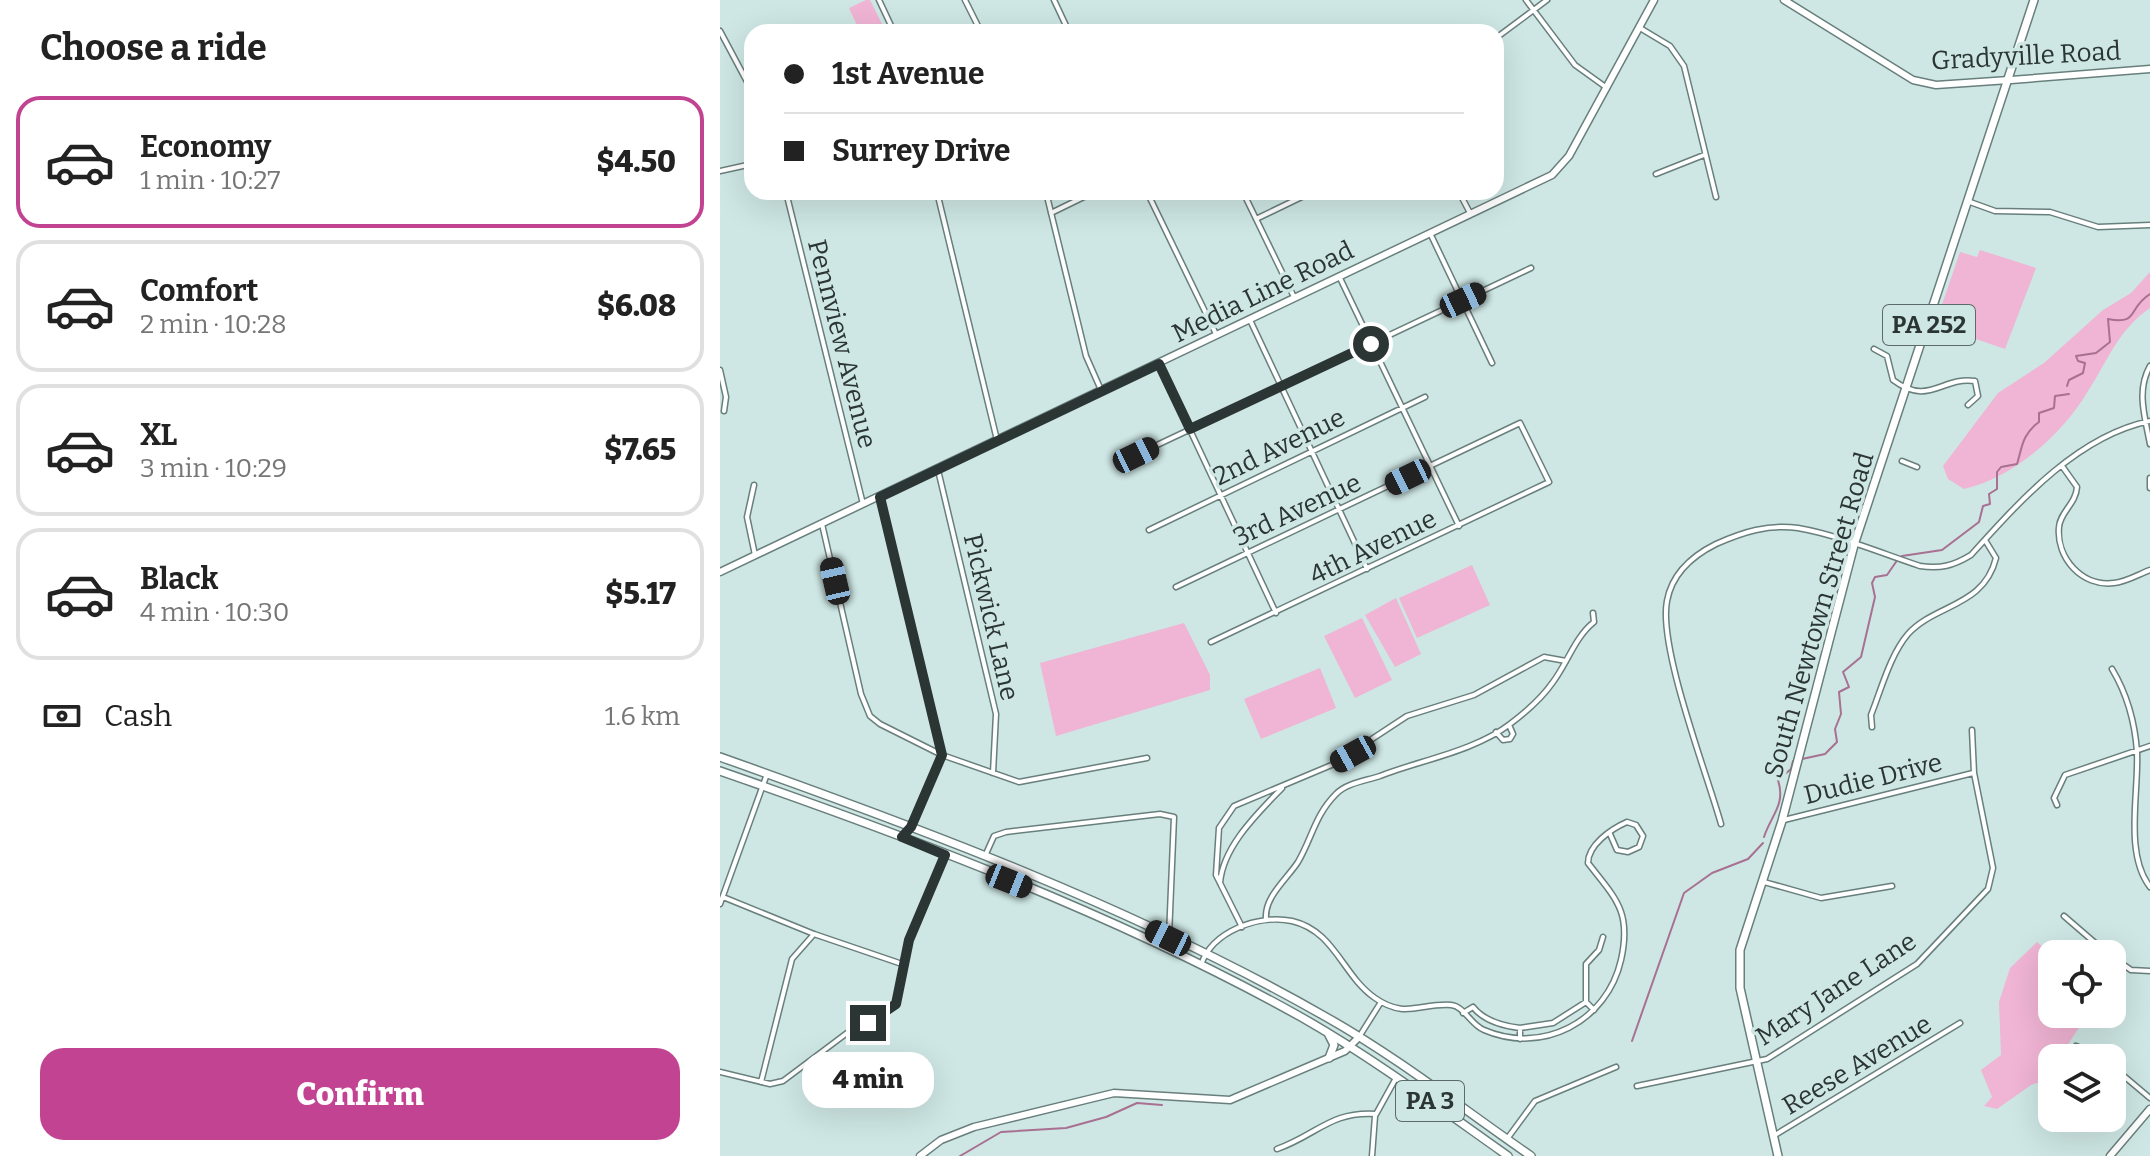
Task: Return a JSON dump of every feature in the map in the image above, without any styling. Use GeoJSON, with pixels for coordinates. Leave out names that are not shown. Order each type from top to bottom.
{"type":"FeatureCollection","features":[{"type":"Feature","properties":{"kind":"main road","name":"Media Line Road"},"geometry":{"type":"LineString","coordinates":[[1504,196],[1558,170],[1654,0]]}},
{"type":"Feature","properties":{"kind":"main road","name":"Gradyville Road"},"geometry":{"type":"LineString","coordinates":[[1784,0],[1913,80],[1936,85],[2150,69]]}},
{"type":"Feature","properties":{"kind":"main road","name":"South Newtown Street Road"},"geometry":{"type":"LineString","coordinates":[[1778,1156],[1738,971],[1742,942],[1782,821],[1854,545],[1909,389],[2011,80],[2034,0]]}},
{"type":"Feature","properties":{"kind":"main road","name":"Media Line Road"},"geometry":{"type":"LineString","coordinates":[[720,572],[998,442],[1497,200]]}},
{"type":"Feature","properties":{"kind":"main road","name":"PA 3"},"geometry":{"type":"LineString","coordinates":[[720,757],[984,857],[1168,938],[1298,1001],[1359,1037],[1531,1156]]}},
{"type":"Feature","properties":{"kind":"main road","name":"PA 3"},"geometry":{"type":"LineString","coordinates":[[720,771],[902,837],[1094,917],[1200,967],[1327,1033],[1508,1156]]}},
{"type":"Feature","properties":{"kind":"main road"},"geometry":{"type":"LineString","coordinates":[[1327,1033],[1334,1045],[1329,1058]]}},
{"type":"Feature","properties":{"kind":"main road"},"geometry":{"type":"LineString","coordinates":[[920,1156],[941,1140],[974,1127],[1105,1095],[1132,1092],[1225,1102],[1351,1048],[1359,1037]]}},
{"type":"Feature","properties":{"kind":"main road"},"geometry":{"type":"LineString","coordinates":[[2110,1156],[2150,1109]]}},
{"type":"Feature","properties":{"kind":"street"},"geometry":{"type":"LineString","coordinates":[[879,0],[890,24]]}},
{"type":"Feature","properties":{"kind":"street"},"geometry":{"type":"LineString","coordinates":[[965,0],[977,24]]}},
{"type":"Feature","properties":{"kind":"street"},"geometry":{"type":"LineString","coordinates":[[1054,0],[1065,24]]}},
{"type":"Feature","properties":{"kind":"street"},"geometry":{"type":"LineString","coordinates":[[1526,0],[1575,65],[1607,88]]}},
{"type":"Feature","properties":{"kind":"street"},"geometry":{"type":"LineString","coordinates":[[1504,32],[1547,0]]}},
{"type":"Feature","properties":{"kind":"street"},"geometry":{"type":"LineString","coordinates":[[1638,27],[1670,46],[1684,66],[1716,197]]}},
{"type":"Feature","properties":{"kind":"street"},"geometry":{"type":"LineString","coordinates":[[720,31],[744,76]]}},
{"type":"Feature","properties":{"kind":"street"},"geometry":{"type":"LineString","coordinates":[[1656,174],[1704,155]]}},
{"type":"Feature","properties":{"kind":"street"},"geometry":{"type":"LineString","coordinates":[[720,171],[744,166]]}},
{"type":"Feature","properties":{"kind":"street","name":"Pennview Avenue"},"geometry":{"type":"LineString","coordinates":[[788,200],[863,505]]}},
{"type":"Feature","properties":{"kind":"street"},"geometry":{"type":"LineString","coordinates":[[939,200],[998,442]]}},
{"type":"Feature","properties":{"kind":"street"},"geometry":{"type":"LineString","coordinates":[[1048,200],[1086,356],[1102,392]]}},
{"type":"Feature","properties":{"kind":"street"},"geometry":{"type":"LineString","coordinates":[[1051,213],[1078,200]]}},
{"type":"Feature","properties":{"kind":"street"},"geometry":{"type":"LineString","coordinates":[[1151,200],[1217,337]]}},
{"type":"Feature","properties":{"kind":"street"},"geometry":{"type":"LineString","coordinates":[[1247,200],[1294,297]]}},
{"type":"Feature","properties":{"kind":"street"},"geometry":{"type":"LineString","coordinates":[[1256,219],[1295,200]]}},
{"type":"Feature","properties":{"kind":"street"},"geometry":{"type":"LineString","coordinates":[[1463,200],[1470,213]]}},
{"type":"Feature","properties":{"kind":"street"},"geometry":{"type":"LineString","coordinates":[[1970,202],[1995,211],[2050,212],[2098,227],[2150,225]]}},
{"type":"Feature","properties":{"kind":"street"},"geometry":{"type":"LineString","coordinates":[[1430,233],[1492,363]]}},
{"type":"Feature","properties":{"kind":"street"},"geometry":{"type":"LineString","coordinates":[[1136,455],[1531,268]]}},
{"type":"Feature","properties":{"kind":"street"},"geometry":{"type":"LineString","coordinates":[[1339,276],[1459,526]]}},
{"type":"Feature","properties":{"kind":"street"},"geometry":{"type":"LineString","coordinates":[[1249,318],[1367,569]]}},
{"type":"Feature","properties":{"kind":"street"},"geometry":{"type":"LineString","coordinates":[[1874,349],[1887,356],[1893,380],[1909,389],[1930,393],[1966,380],[1975,381],[1978,396],[1968,405]]}},
{"type":"Feature","properties":{"kind":"street"},"geometry":{"type":"LineString","coordinates":[[1159,364],[1276,613]]}},
{"type":"Feature","properties":{"kind":"street"},"geometry":{"type":"LineString","coordinates":[[2150,366],[2143,388],[2150,444]]}},
{"type":"Feature","properties":{"kind":"street"},"geometry":{"type":"LineString","coordinates":[[720,370],[726,397],[724,411]]}},
{"type":"Feature","properties":{"kind":"street","name":"2nd Avenue"},"geometry":{"type":"LineString","coordinates":[[1149,530],[1425,397]]}},
{"type":"Feature","properties":{"kind":"street"},"geometry":{"type":"LineString","coordinates":[[1721,824],[1672,660],[1666,603],[1673,582],[1694,555],[1748,529],[1798,528],[1937,568],[1956,564],[2062,466],[2102,438],[2148,422]]}},
{"type":"Feature","properties":{"kind":"street","name":"3rd Avenue"},"geometry":{"type":"LineString","coordinates":[[1176,587],[1520,423],[1549,482]]}},
{"type":"Feature","properties":{"kind":"street"},"geometry":{"type":"LineString","coordinates":[[1902,461],[1917,467]]}},
{"type":"Feature","properties":{"kind":"street"},"geometry":{"type":"LineString","coordinates":[[2062,466],[2077,487],[2073,503],[2060,519],[2059,534],[2067,561],[2076,572],[2100,583],[2114,583],[2150,570]]}},
{"type":"Feature","properties":{"kind":"street","name":"Pickwick Lane"},"geometry":{"type":"LineString","coordinates":[[938,470],[996,714],[993,773]]}},
{"type":"Feature","properties":{"kind":"street"},"geometry":{"type":"LineString","coordinates":[[2150,478],[2150,488]]}},
{"type":"Feature","properties":{"kind":"street","name":"4th Avenue"},"geometry":{"type":"LineString","coordinates":[[1211,642],[1549,482]]}},
{"type":"Feature","properties":{"kind":"street"},"geometry":{"type":"LineString","coordinates":[[754,485],[747,517],[755,555]]}},
{"type":"Feature","properties":{"kind":"street"},"geometry":{"type":"LineString","coordinates":[[880,497],[942,755],[911,827],[902,837]]}},
{"type":"Feature","properties":{"kind":"street"},"geometry":{"type":"LineString","coordinates":[[822,524],[865,706],[880,724],[942,755],[1019,782],[1147,758]]}},
{"type":"Feature","properties":{"kind":"street"},"geometry":{"type":"LineString","coordinates":[[1872,727],[1871,715],[1908,634],[1969,598],[1991,571],[1996,558],[1985,540]]}},
{"type":"Feature","properties":{"kind":"street"},"geometry":{"type":"LineString","coordinates":[[1266,919],[1277,888],[1311,843],[1317,815],[1340,790],[1509,725],[1545,692],[1579,638],[1594,622],[1593,613]]}},
{"type":"Feature","properties":{"kind":"street"},"geometry":{"type":"LineString","coordinates":[[1242,927],[1216,875],[1218,838],[1227,813],[1245,799],[1284,787],[1353,754],[1407,716],[1474,695],[1544,657],[1566,661]]}},
{"type":"Feature","properties":{"kind":"street"},"geometry":{"type":"LineString","coordinates":[[2112,669],[2126,693],[2137,750],[2137,857],[2141,875],[2150,887]]}},
{"type":"Feature","properties":{"kind":"street"},"geometry":{"type":"LineString","coordinates":[[1496,732],[1503,740],[1510,739],[1513,734],[1509,725]]}},
{"type":"Feature","properties":{"kind":"street","name":"Mary Jane Lane"},"geometry":{"type":"LineString","coordinates":[[1637,1086],[1767,1059],[1917,964],[1988,889],[1993,868],[1974,773],[1972,730]]}},
{"type":"Feature","properties":{"kind":"street"},"geometry":{"type":"LineString","coordinates":[[2057,805],[2054,798],[2065,775],[2150,746]]}},
{"type":"Feature","properties":{"kind":"street","name":"Dudie Drive"},"geometry":{"type":"LineString","coordinates":[[1782,821],[1974,773]]}},
{"type":"Feature","properties":{"kind":"street"},"geometry":{"type":"LineString","coordinates":[[720,904],[767,774]]}},
{"type":"Feature","properties":{"kind":"street"},"geometry":{"type":"LineString","coordinates":[[1220,888],[1227,857],[1258,814],[1284,787]]}},
{"type":"Feature","properties":{"kind":"street"},"geometry":{"type":"LineString","coordinates":[[984,857],[994,836],[1006,832],[1160,814],[1174,817],[1168,938]]}},
{"type":"Feature","properties":{"kind":"street"},"geometry":{"type":"LineString","coordinates":[[1200,967],[1211,945],[1242,927],[1266,919],[1291,921],[1320,934],[1365,989],[1381,1002],[1412,1011],[1452,1005],[1485,1031],[1520,1039],[1567,1029],[1594,1010],[1616,976],[1624,935],[1619,901],[1588,863],[1590,849],[1619,826],[1632,823],[1641,829],[1642,842],[1635,851],[1621,852],[1610,834]]}},
{"type":"Feature","properties":{"kind":"street"},"geometry":{"type":"LineString","coordinates":[[720,1072],[770,1084],[794,1077],[851,1030],[887,1012],[900,994],[902,964],[945,855]]}},
{"type":"Feature","properties":{"kind":"street"},"geometry":{"type":"LineString","coordinates":[[1762,882],[1821,898],[1892,886]]}},
{"type":"Feature","properties":{"kind":"street"},"geometry":{"type":"LineString","coordinates":[[723,897],[814,934],[902,964]]}},
{"type":"Feature","properties":{"kind":"street"},"geometry":{"type":"LineString","coordinates":[[2064,916],[2092,940]]}},
{"type":"Feature","properties":{"kind":"street"},"geometry":{"type":"LineString","coordinates":[[761,1082],[792,959],[814,934]]}},
{"type":"Feature","properties":{"kind":"street"},"geometry":{"type":"LineString","coordinates":[[1594,1010],[1586,1002],[1586,964],[1599,950],[1603,937]]}},
{"type":"Feature","properties":{"kind":"street"},"geometry":{"type":"LineString","coordinates":[[2126,967],[2150,971]]}},
{"type":"Feature","properties":{"kind":"street"},"geometry":{"type":"LineString","coordinates":[[1359,1037],[1381,1002]]}},
{"type":"Feature","properties":{"kind":"street"},"geometry":{"type":"LineString","coordinates":[[1463,1013],[1473,1007],[1488,1019],[1520,1028],[1553,1023],[1586,1002]]}},
{"type":"Feature","properties":{"kind":"street","name":"Reese Avenue"},"geometry":{"type":"LineString","coordinates":[[1773,1137],[1960,1023]]}},
{"type":"Feature","properties":{"kind":"street"},"geometry":{"type":"LineString","coordinates":[[1520,1028],[1520,1039]]}},
{"type":"Feature","properties":{"kind":"street"},"geometry":{"type":"LineString","coordinates":[[1507,1139],[1535,1101],[1616,1067]]}},
{"type":"Feature","properties":{"kind":"street"},"geometry":{"type":"LineString","coordinates":[[1372,1156],[1376,1114],[1396,1078]]}},
{"type":"Feature","properties":{"kind":"street"},"geometry":{"type":"LineString","coordinates":[[2126,1078],[2150,1098]]}},
{"type":"Feature","properties":{"kind":"street"},"geometry":{"type":"LineString","coordinates":[[1277,1149],[1302,1140],[1342,1115],[1376,1114]]}},
{"type":"Feature","properties":{"kind":"shaded area"},"geometry":{"type":"Polygon","coordinates":[[[870,0],[882,24],[856,24],[849,8],[870,0]]]}},
{"type":"Feature","properties":{"kind":"shaded area"},"geometry":{"type":"Polygon","coordinates":[[[1980,250],[2036,268],[2005,349],[1935,325],[1960,252],[1977,257],[1980,250]]]}},
{"type":"Feature","properties":{"kind":"shaded area"},"geometry":{"type":"Polygon","coordinates":[[[2150,272],[2150,308],[2122,336],[2078,407],[2051,438],[2018,464],[1982,483],[1964,489],[1948,479],[1943,466],[1998,393],[2044,363],[2103,310],[2131,293],[2150,272]]]}},
{"type":"Feature","properties":{"kind":"shaded area"},"geometry":{"type":"Polygon","coordinates":[[[1472,565],[1490,605],[1417,638],[1399,598],[1472,565]]]}},
{"type":"Feature","properties":{"kind":"shaded area"},"geometry":{"type":"Polygon","coordinates":[[[1396,598],[1421,654],[1395,667],[1365,615],[1396,598]]]}},
{"type":"Feature","properties":{"kind":"shaded area"},"geometry":{"type":"Polygon","coordinates":[[[1362,618],[1392,680],[1355,698],[1324,636],[1362,618]]]}},
{"type":"Feature","properties":{"kind":"shaded area"},"geometry":{"type":"Polygon","coordinates":[[[1184,623],[1210,675],[1210,690],[1056,736],[1040,663],[1184,623]]]}},
{"type":"Feature","properties":{"kind":"shaded area"},"geometry":{"type":"Polygon","coordinates":[[[1320,668],[1336,708],[1261,739],[1244,699],[1320,668]]]}},
{"type":"Feature","properties":{"kind":"shaded area"},"geometry":{"type":"Polygon","coordinates":[[[2038,943],[2038,1028],[2079,1028],[2068,1044],[2038,1044],[2038,1083],[1997,1109],[1984,1106],[1992,1097],[1981,1070],[2001,1055],[1999,1002],[2010,968],[2038,943]]]}},
{"type":"Feature","properties":{"kind":"waterway"},"geometry":{"type":"LineString","coordinates":[[2067,386],[2069,380],[2083,373],[2085,363],[2078,361],[2076,356],[2096,353],[2110,342],[2108,319],[2125,320],[2150,294]]}},
{"type":"Feature","properties":{"kind":"waterway"},"geometry":{"type":"LineString","coordinates":[[1902,556],[1942,550],[1979,522],[1983,506],[1990,504],[1989,494],[1997,489],[1997,472],[2001,467],[2017,464],[2026,436],[2039,422],[2039,413],[2054,408],[2055,396],[2069,394]]}},
{"type":"Feature","properties":{"kind":"waterway"},"geometry":{"type":"LineString","coordinates":[[1802,759],[1825,754],[1837,742],[1835,729],[1841,714],[1839,692],[1849,687],[1843,672],[1861,657],[1875,597],[1872,583],[1875,577],[1887,575],[1898,559]]}},
{"type":"Feature","properties":{"kind":"waterway"},"geometry":{"type":"LineString","coordinates":[[1764,837],[1779,803],[1778,780],[1791,769],[1793,761]]}},
{"type":"Feature","properties":{"kind":"waterway"},"geometry":{"type":"LineString","coordinates":[[1632,1041],[1684,893],[1712,873],[1748,859],[1763,843]]}},
{"type":"Feature","properties":{"kind":"waterway"},"geometry":{"type":"LineString","coordinates":[[960,1156],[1001,1132],[1066,1128],[1106,1117],[1137,1103],[1162,1105]]}},
{"type":"Feature","properties":{"kind":"route"},"geometry":{"type":"LineString","coordinates":[[868,1023],[896,1004],[909,940],[945,855],[902,837],[911,827],[942,755],[880,497],[1159,364],[1190,429],[1371,344]]}}]}
